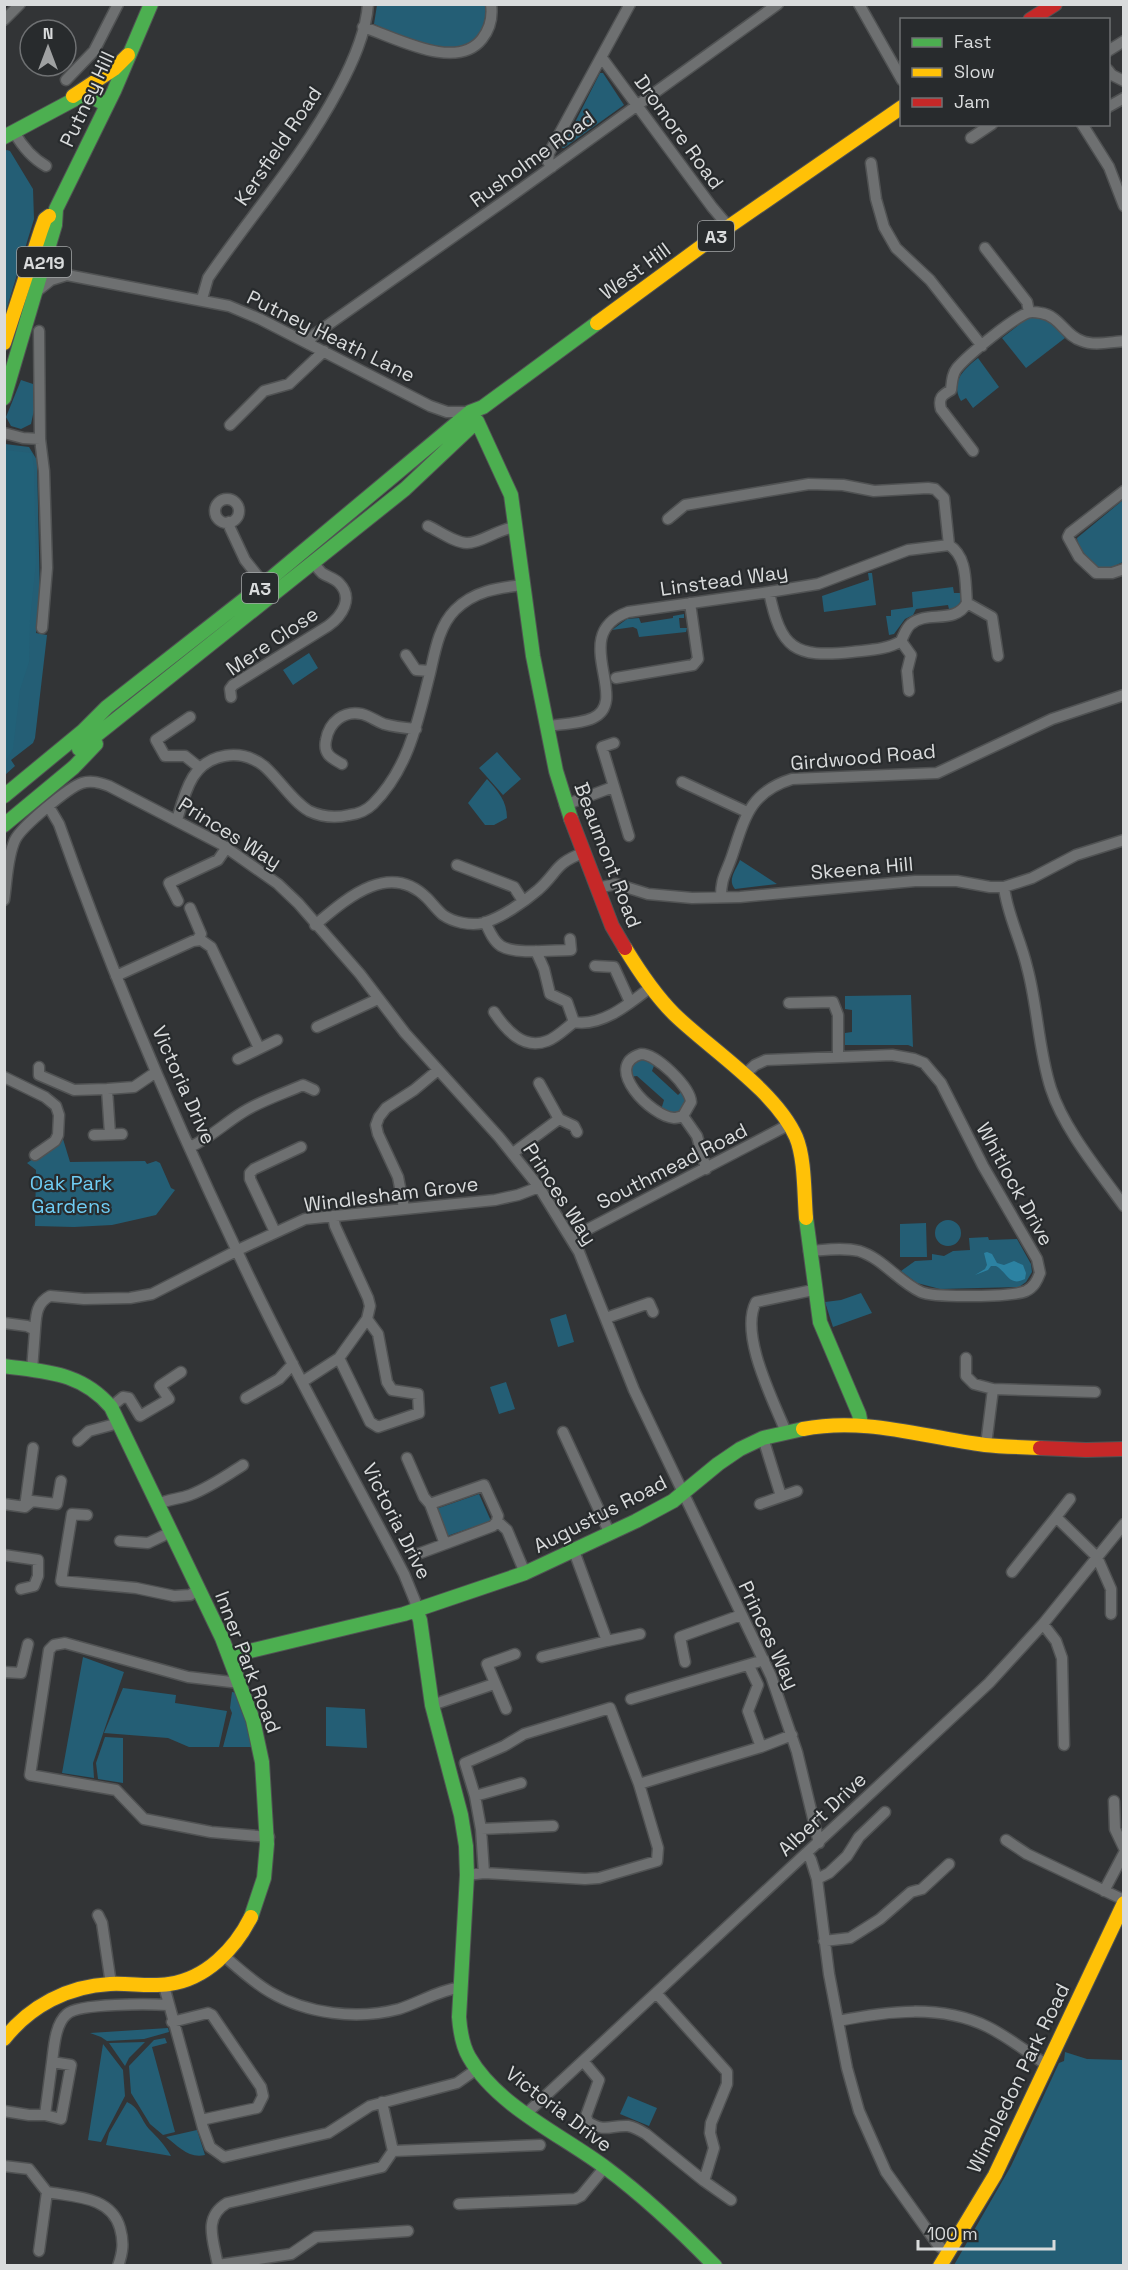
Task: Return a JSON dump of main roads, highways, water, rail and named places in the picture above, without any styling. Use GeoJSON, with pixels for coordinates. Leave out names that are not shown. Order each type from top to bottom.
{"type":"FeatureCollection","features":[{"type":"Feature","properties":{"kind":"main road","name":"Putney Hill"},"geometry":{"type":"LineString","coordinates":[[56,209],[107,105],[151,4]]}},
{"type":"Feature","properties":{"kind":"main road"},"geometry":{"type":"LineString","coordinates":[[1033,18],[1055,4]]}},
{"type":"Feature","properties":{"kind":"main road"},"geometry":{"type":"LineString","coordinates":[[67,103],[77,92],[105,75],[131,53]]}},
{"type":"Feature","properties":{"kind":"main road"},"geometry":{"type":"LineString","coordinates":[[9,135],[77,98],[87,96],[107,105]]}},
{"type":"Feature","properties":{"kind":"main road","name":"West Hill"},"geometry":{"type":"LineString","coordinates":[[477,414],[729,227],[900,108]]}},
{"type":"Feature","properties":{"kind":"main road","name":"A219"},"geometry":{"type":"LineString","coordinates":[[4,398],[55,225],[56,209]]}},
{"type":"Feature","properties":{"kind":"main road","name":"A219"},"geometry":{"type":"LineString","coordinates":[[4,343],[45,219],[56,209]]}},
{"type":"Feature","properties":{"kind":"main road","name":"A3"},"geometry":{"type":"LineString","coordinates":[[4,811],[405,489],[458,440],[477,414]]}},
{"type":"Feature","properties":{"kind":"main road","name":"A3"},"geometry":{"type":"LineString","coordinates":[[4,796],[83,731],[107,707],[477,414]]}},
{"type":"Feature","properties":{"kind":"main road","name":"Beaumont Road"},"geometry":{"type":"LineString","coordinates":[[477,414],[487,447],[511,495],[522,585],[556,771],[583,853],[612,926],[627,953],[651,987],[673,1013],[744,1075],[790,1124],[801,1152],[813,1290],[822,1328],[859,1414],[861,1424]]}},
{"type":"Feature","properties":{"kind":"main road"},"geometry":{"type":"LineString","coordinates":[[458,440],[471,441],[487,447]]}},
{"type":"Feature","properties":{"kind":"main road","name":"A3"},"geometry":{"type":"LineString","coordinates":[[4,780],[88,716],[107,707]]}},
{"type":"Feature","properties":{"kind":"main road","name":"A3"},"geometry":{"type":"LineString","coordinates":[[4,825],[91,751],[106,729]]}},
{"type":"Feature","properties":{"kind":"main road","name":"Inner Park Road"},"geometry":{"type":"LineString","coordinates":[[4,1366],[70,1377],[85,1382],[98,1391],[111,1407],[199,1589],[240,1683],[260,1749],[268,1837],[263,1886],[250,1923],[223,1955],[195,1977],[164,1986],[111,1984],[75,1989],[48,2000],[26,2016],[4,2039]]}},
{"type":"Feature","properties":{"kind":"main road","name":"Augustus Road"},"geometry":{"type":"LineString","coordinates":[[229,1656],[416,1610],[525,1574],[673,1501],[740,1449],[763,1438],[786,1432],[832,1424],[861,1424],[986,1445],[1086,1450],[1124,1449]]}},
{"type":"Feature","properties":{"kind":"main road","name":"Victoria Drive"},"geometry":{"type":"LineString","coordinates":[[416,1610],[420,1620],[432,1705],[464,1829],[467,1875],[459,2017],[462,2040],[469,2057],[500,2093],[605,2168],[687,2237],[715,2265]]}},
{"type":"Feature","properties":{"kind":"main road","name":"Wimbledon Park Road"},"geometry":{"type":"LineString","coordinates":[[944,2259],[995,2175],[1124,1902]]}},
{"type":"Feature","properties":{"kind":"park label","name":"Oak Park Gardens"},"geometry":{"type":"Point","coordinates":[71,1194]}}]}
